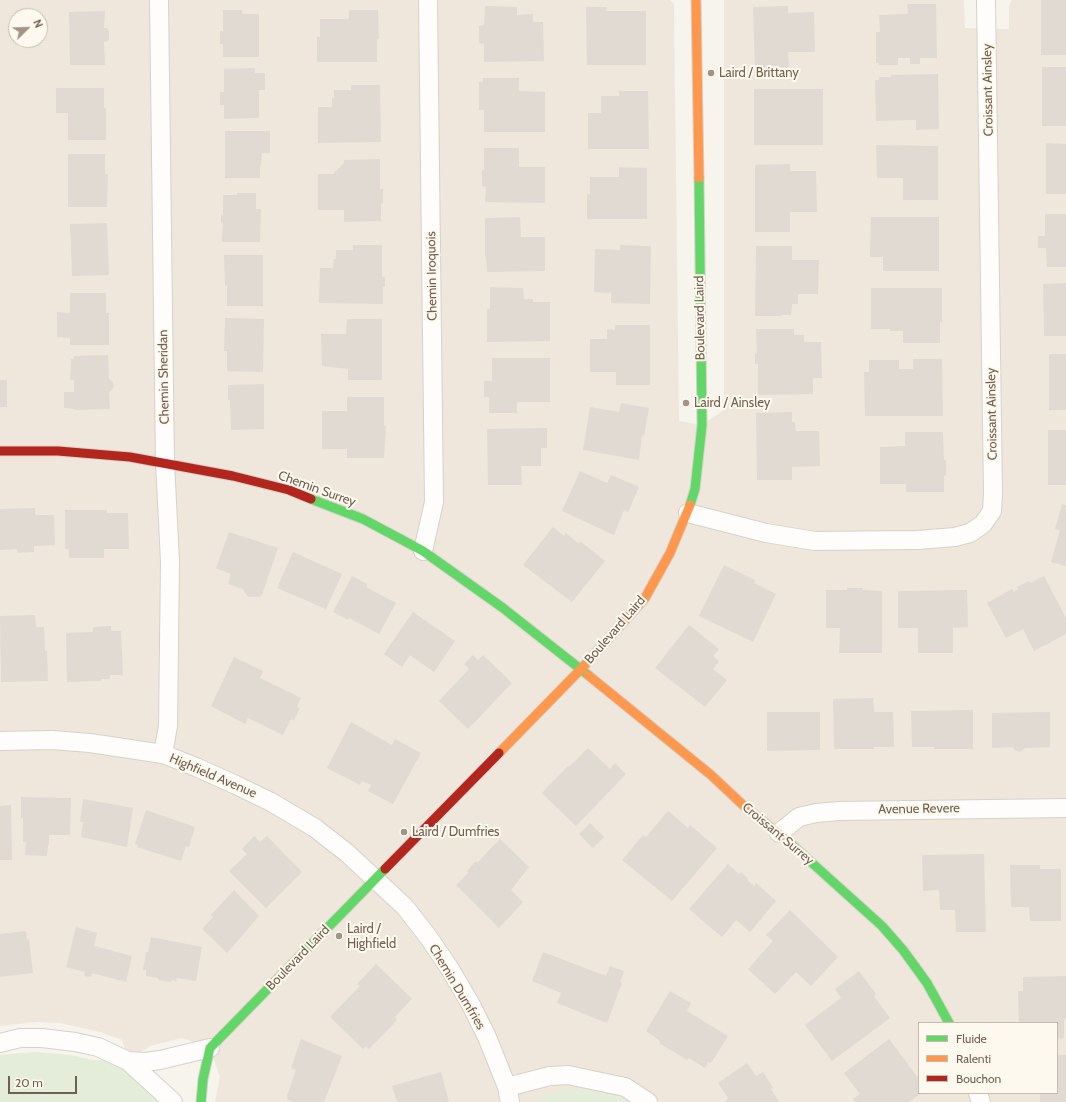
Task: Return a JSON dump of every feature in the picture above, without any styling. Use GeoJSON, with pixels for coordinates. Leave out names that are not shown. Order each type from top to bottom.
{"type":"FeatureCollection","features":[{"type":"Feature","properties":{"kind":"street","name":"Chemin Sheridan"},"geometry":{"type":"LineString","coordinates":[[159,0],[165,463],[170,561],[168,726],[163,754]]}},
{"type":"Feature","properties":{"kind":"street","name":"Chemin Iroquois"},"geometry":{"type":"LineString","coordinates":[[423,551],[434,502],[428,0]]}},
{"type":"Feature","properties":{"kind":"street","name":"Boulevard Laird"},"geometry":{"type":"LineString","coordinates":[[210,1048],[581,669],[645,598],[670,553],[688,514],[695,490],[702,425],[696,0]]}},
{"type":"Feature","properties":{"kind":"street","name":"Croissant Ainsley"},"geometry":{"type":"LineString","coordinates":[[688,514],[766,533],[814,541],[939,540],[955,538],[970,533],[983,524],[992,511],[993,493],[986,0]]}},
{"type":"Feature","properties":{"kind":"street","name":"Chemin Surrey"},"geometry":{"type":"LineString","coordinates":[[0,451],[58,451],[130,457],[233,476],[289,490],[363,519],[423,551],[502,608],[581,669]]}},
{"type":"Feature","properties":{"kind":"street","name":"Croissant Surrey"},"geometry":{"type":"LineString","coordinates":[[581,669],[711,775],[744,806],[779,833],[882,926],[903,950],[927,983],[948,1022]]}},
{"type":"Feature","properties":{"kind":"street","name":"Highfield Avenue"},"geometry":{"type":"LineString","coordinates":[[0,741],[52,740],[90,743],[163,754],[230,782],[284,809],[315,828],[347,853],[375,880]]}},
{"type":"Feature","properties":{"kind":"street","name":"Avenue Revere"},"geometry":{"type":"LineString","coordinates":[[779,833],[799,817],[816,813],[839,811],[1066,808]]}},
{"type":"Feature","properties":{"kind":"street","name":"Chemin Dumfries"},"geometry":{"type":"LineString","coordinates":[[375,880],[405,907],[429,938],[450,969],[470,1003],[487,1037],[509,1094],[550,1076],[568,1075],[624,1087],[648,1102]]}},
{"type":"Feature","properties":{"kind":"street"},"geometry":{"type":"LineString","coordinates":[[0,1043],[20,1038],[42,1038],[98,1047],[128,1061],[173,1102]]}},
{"type":"Feature","properties":{"kind":"street"},"geometry":{"type":"LineString","coordinates":[[128,1061],[145,1062],[160,1060],[210,1048],[204,1072],[200,1102]]}},
{"type":"Feature","properties":{"kind":"shaded area"},"geometry":{"type":"Polygon","coordinates":[[[0,0],[670,0],[674,4],[679,421],[702,425],[724,410],[724,0],[964,0],[965,28],[1009,29],[1009,6],[1012,0],[1066,0],[1066,1102],[215,1102],[220,1077],[210,1048],[182,1038],[150,1046],[128,1061],[122,1040],[100,1032],[61,1023],[37,1022],[0,1026],[0,0]]]}},
{"type":"Feature","properties":{"kind":"green space"},"geometry":{"type":"Polygon","coordinates":[[[36,1052],[70,1055],[93,1060],[128,1061],[138,1083],[161,1102],[0,1102],[0,1055],[36,1052]]]}},
{"type":"Feature","properties":{"kind":"green space"},"geometry":{"type":"Polygon","coordinates":[[[625,1087],[648,1102],[538,1102],[544,1096],[558,1093],[558,1089],[570,1090],[625,1087]]]}},
{"type":"Feature","properties":{"kind":"building"},"geometry":{"type":"Polygon","coordinates":[[[1041,0],[1066,0],[1066,55],[1041,55],[1041,0]]]}},
{"type":"Feature","properties":{"kind":"building"},"geometry":{"type":"Polygon","coordinates":[[[907,4],[936,4],[937,58],[920,58],[920,64],[910,64],[910,58],[898,58],[898,65],[879,65],[879,63],[876,63],[876,32],[880,32],[879,15],[908,14],[907,4]]]}},
{"type":"Feature","properties":{"kind":"building"},"geometry":{"type":"Polygon","coordinates":[[[485,6],[517,7],[517,15],[533,14],[533,22],[543,22],[544,61],[484,62],[484,44],[479,43],[479,26],[484,25],[485,6]]]}},
{"type":"Feature","properties":{"kind":"building"},"geometry":{"type":"Polygon","coordinates":[[[788,6],[788,13],[814,12],[815,52],[788,52],[789,67],[755,68],[753,7],[788,6]]]}},
{"type":"Feature","properties":{"kind":"building"},"geometry":{"type":"Polygon","coordinates":[[[586,7],[607,7],[606,11],[646,11],[646,65],[587,65],[586,7]]]}},
{"type":"Feature","properties":{"kind":"building"},"geometry":{"type":"Polygon","coordinates":[[[223,10],[242,10],[242,14],[259,14],[259,57],[223,57],[223,44],[220,44],[220,31],[223,31],[223,10]]]}},
{"type":"Feature","properties":{"kind":"building"},"geometry":{"type":"Polygon","coordinates":[[[349,10],[378,10],[379,39],[377,39],[377,62],[317,62],[317,37],[320,37],[320,19],[349,19],[349,10]]]}},
{"type":"Feature","properties":{"kind":"building"},"geometry":{"type":"Polygon","coordinates":[[[105,11],[104,28],[107,28],[109,31],[109,39],[108,41],[104,42],[105,65],[70,65],[69,12],[105,11]]]}},
{"type":"Feature","properties":{"kind":"building"},"geometry":{"type":"Polygon","coordinates":[[[1042,67],[1066,67],[1066,126],[1042,126],[1042,67]]]}},
{"type":"Feature","properties":{"kind":"building"},"geometry":{"type":"Polygon","coordinates":[[[255,68],[255,73],[265,73],[265,90],[259,90],[259,118],[224,119],[224,105],[220,105],[220,92],[224,92],[224,69],[255,68]]]}},
{"type":"Feature","properties":{"kind":"building"},"geometry":{"type":"Polygon","coordinates":[[[938,74],[939,129],[916,130],[916,120],[876,121],[875,80],[879,80],[879,77],[891,77],[891,75],[938,74]]]}},
{"type":"Feature","properties":{"kind":"building"},"geometry":{"type":"Polygon","coordinates":[[[483,78],[519,78],[519,91],[545,92],[545,132],[484,132],[484,110],[479,110],[479,82],[483,82],[483,78]]]}},
{"type":"Feature","properties":{"kind":"building"},"geometry":{"type":"Polygon","coordinates":[[[351,85],[380,85],[381,142],[318,143],[318,107],[332,107],[334,90],[351,90],[351,85]]]}},
{"type":"Feature","properties":{"kind":"building"},"geometry":{"type":"Polygon","coordinates":[[[56,88],[104,88],[104,108],[106,108],[106,140],[68,140],[68,113],[56,113],[56,88]]]}},
{"type":"Feature","properties":{"kind":"building"},"geometry":{"type":"Polygon","coordinates":[[[754,89],[823,89],[823,145],[754,145],[754,89]]]}},
{"type":"Feature","properties":{"kind":"building"},"geometry":{"type":"Polygon","coordinates":[[[619,91],[648,91],[649,149],[588,149],[588,113],[601,113],[601,96],[619,96],[619,91]]]}},
{"type":"Feature","properties":{"kind":"building"},"geometry":{"type":"Polygon","coordinates":[[[225,131],[270,131],[270,153],[262,153],[260,178],[225,178],[225,131]]]}},
{"type":"Feature","properties":{"kind":"building"},"geometry":{"type":"Polygon","coordinates":[[[1046,143],[1066,144],[1066,194],[1046,194],[1046,143]]]}},
{"type":"Feature","properties":{"kind":"building"},"geometry":{"type":"Polygon","coordinates":[[[876,145],[938,146],[938,200],[903,200],[903,178],[877,178],[876,145]]]}},
{"type":"Feature","properties":{"kind":"building"},"geometry":{"type":"Polygon","coordinates":[[[484,148],[519,148],[519,167],[545,167],[545,203],[485,202],[486,187],[482,186],[484,148]]]}},
{"type":"Feature","properties":{"kind":"building"},"geometry":{"type":"Polygon","coordinates":[[[68,154],[105,154],[105,174],[108,174],[107,207],[68,207],[68,154]]]}},
{"type":"Feature","properties":{"kind":"building"},"geometry":{"type":"Polygon","coordinates":[[[380,159],[380,189],[383,189],[381,221],[344,222],[344,210],[318,210],[318,174],[333,174],[344,163],[344,160],[380,159]]]}},
{"type":"Feature","properties":{"kind":"building"},"geometry":{"type":"Polygon","coordinates":[[[790,164],[790,171],[816,171],[817,212],[790,212],[790,232],[755,232],[755,165],[790,164]]]}},
{"type":"Feature","properties":{"kind":"building"},"geometry":{"type":"Polygon","coordinates":[[[619,167],[647,168],[647,219],[587,219],[587,194],[590,194],[590,177],[619,177],[619,167]]]}},
{"type":"Feature","properties":{"kind":"building"},"geometry":{"type":"Polygon","coordinates":[[[237,193],[256,193],[256,209],[261,209],[260,242],[222,242],[223,223],[221,223],[221,215],[223,215],[223,195],[237,195],[237,193]]]}},
{"type":"Feature","properties":{"kind":"building"},"geometry":{"type":"Polygon","coordinates":[[[1045,214],[1066,214],[1066,267],[1047,267],[1046,248],[1038,248],[1038,236],[1045,236],[1045,214]]]}},
{"type":"Feature","properties":{"kind":"building"},"geometry":{"type":"Polygon","coordinates":[[[520,217],[521,237],[545,237],[545,271],[487,272],[485,256],[485,218],[520,217]]]}},
{"type":"Feature","properties":{"kind":"building"},"geometry":{"type":"Polygon","coordinates":[[[871,217],[939,217],[939,271],[883,271],[883,257],[870,257],[871,217]]]}},
{"type":"Feature","properties":{"kind":"building"},"geometry":{"type":"Polygon","coordinates":[[[107,223],[109,275],[72,276],[70,224],[107,223]]]}},
{"type":"Feature","properties":{"kind":"building"},"geometry":{"type":"Polygon","coordinates":[[[353,245],[382,245],[382,277],[385,277],[385,287],[383,287],[383,304],[319,303],[320,268],[333,268],[334,259],[336,259],[336,250],[353,250],[353,245]]]}},
{"type":"Feature","properties":{"kind":"building"},"geometry":{"type":"Polygon","coordinates":[[[620,245],[651,246],[650,304],[611,303],[611,293],[594,292],[595,249],[620,250],[620,245]]]}},
{"type":"Feature","properties":{"kind":"building"},"geometry":{"type":"Polygon","coordinates":[[[756,246],[792,246],[792,260],[819,260],[818,294],[798,294],[798,304],[792,304],[791,315],[755,316],[756,246]]]}},
{"type":"Feature","properties":{"kind":"building"},"geometry":{"type":"Polygon","coordinates":[[[224,255],[263,255],[263,306],[227,306],[224,255]]]}},
{"type":"Feature","properties":{"kind":"building"},"geometry":{"type":"Polygon","coordinates":[[[1066,283],[1066,336],[1044,336],[1043,284],[1066,283]]]}},
{"type":"Feature","properties":{"kind":"building"},"geometry":{"type":"Polygon","coordinates":[[[490,287],[523,288],[524,299],[533,299],[533,302],[550,302],[550,341],[487,342],[487,309],[490,309],[490,287]]]}},
{"type":"Feature","properties":{"kind":"building"},"geometry":{"type":"Polygon","coordinates":[[[871,288],[942,288],[942,322],[940,322],[940,343],[903,343],[903,331],[871,329],[871,288]]]}},
{"type":"Feature","properties":{"kind":"building"},"geometry":{"type":"Polygon","coordinates":[[[70,293],[106,293],[106,313],[109,313],[109,345],[70,345],[70,338],[57,337],[57,312],[70,313],[70,293]]]}},
{"type":"Feature","properties":{"kind":"building"},"geometry":{"type":"Polygon","coordinates":[[[225,318],[264,319],[263,372],[227,371],[227,351],[224,351],[225,318]]]}},
{"type":"Feature","properties":{"kind":"building"},"geometry":{"type":"Polygon","coordinates":[[[347,319],[382,319],[382,380],[348,380],[348,369],[322,366],[321,334],[346,334],[347,319]]]}},
{"type":"Feature","properties":{"kind":"building"},"geometry":{"type":"Polygon","coordinates":[[[615,325],[650,325],[650,385],[616,385],[616,372],[590,372],[590,339],[607,339],[607,329],[615,330],[615,325]]]}},
{"type":"Feature","properties":{"kind":"building"},"geometry":{"type":"Polygon","coordinates":[[[756,329],[794,329],[794,335],[804,335],[804,342],[821,342],[822,378],[813,378],[813,394],[758,395],[758,364],[755,364],[755,353],[757,353],[756,329]]]}},
{"type":"Feature","properties":{"kind":"building"},"geometry":{"type":"Polygon","coordinates":[[[1049,354],[1066,354],[1066,410],[1049,410],[1049,354]]]}},
{"type":"Feature","properties":{"kind":"building"},"geometry":{"type":"Polygon","coordinates":[[[108,355],[109,379],[112,381],[114,386],[109,392],[110,409],[74,410],[75,409],[64,408],[64,392],[74,392],[74,380],[70,380],[71,359],[74,359],[74,356],[108,355]]]}},
{"type":"Feature","properties":{"kind":"building"},"geometry":{"type":"Polygon","coordinates":[[[492,358],[550,358],[550,402],[517,402],[517,413],[489,413],[489,397],[484,397],[484,381],[492,381],[492,358]]]}},
{"type":"Feature","properties":{"kind":"building"},"geometry":{"type":"Polygon","coordinates":[[[913,359],[942,359],[943,416],[865,416],[864,372],[869,372],[869,360],[899,360],[899,369],[913,369],[913,359]]]}},
{"type":"Feature","properties":{"kind":"building"},"geometry":{"type":"Polygon","coordinates":[[[0,380],[7,380],[7,407],[0,407],[0,380]]]}},
{"type":"Feature","properties":{"kind":"building"},"geometry":{"type":"Polygon","coordinates":[[[264,384],[264,429],[231,430],[228,385],[264,384]]]}},
{"type":"Feature","properties":{"kind":"building"},"geometry":{"type":"Polygon","coordinates":[[[347,397],[384,397],[384,426],[386,426],[384,458],[347,458],[347,449],[322,449],[322,411],[347,411],[347,397]]]}},
{"type":"Feature","properties":{"kind":"building"},"geometry":{"type":"Polygon","coordinates":[[[621,403],[649,408],[644,436],[642,435],[639,460],[583,450],[590,407],[619,412],[621,403]]]}},
{"type":"Feature","properties":{"kind":"building"},"geometry":{"type":"Polygon","coordinates":[[[792,412],[792,422],[795,422],[796,431],[819,431],[820,466],[792,467],[792,480],[757,480],[756,413],[792,412]]]}},
{"type":"Feature","properties":{"kind":"building"},"geometry":{"type":"Polygon","coordinates":[[[547,428],[547,448],[541,448],[541,466],[521,466],[522,485],[488,485],[487,429],[547,428]]]}},
{"type":"Feature","properties":{"kind":"building"},"geometry":{"type":"Polygon","coordinates":[[[1048,430],[1066,430],[1066,485],[1048,485],[1048,430]]]}},
{"type":"Feature","properties":{"kind":"building"},"geometry":{"type":"Polygon","coordinates":[[[905,432],[943,432],[944,460],[946,460],[944,492],[906,492],[906,484],[880,484],[880,447],[905,446],[905,432]]]}},
{"type":"Feature","properties":{"kind":"building"},"geometry":{"type":"Polygon","coordinates":[[[580,471],[607,483],[611,475],[639,487],[628,512],[624,510],[614,535],[562,511],[580,471]]]}},
{"type":"Feature","properties":{"kind":"building"},"geometry":{"type":"Polygon","coordinates":[[[1062,504],[1066,505],[1066,566],[1051,562],[1060,530],[1055,529],[1062,504]]]}},
{"type":"Feature","properties":{"kind":"building"},"geometry":{"type":"Polygon","coordinates":[[[35,508],[35,515],[54,515],[55,545],[34,546],[34,552],[17,553],[17,549],[0,550],[0,509],[35,508]]]}},
{"type":"Feature","properties":{"kind":"building"},"geometry":{"type":"Polygon","coordinates":[[[65,510],[107,510],[107,513],[128,513],[129,549],[104,549],[104,558],[69,558],[69,549],[65,549],[65,510]]]}},
{"type":"Feature","properties":{"kind":"building"},"geometry":{"type":"Polygon","coordinates":[[[553,527],[564,536],[566,533],[579,544],[580,541],[605,561],[572,602],[523,565],[553,527]]]}},
{"type":"Feature","properties":{"kind":"building"},"geometry":{"type":"Polygon","coordinates":[[[229,532],[278,548],[262,595],[259,597],[249,597],[243,589],[228,584],[231,574],[216,568],[229,532]]]}},
{"type":"Feature","properties":{"kind":"building"},"geometry":{"type":"Polygon","coordinates":[[[293,552],[342,574],[326,609],[277,588],[293,552]]]}},
{"type":"Feature","properties":{"kind":"building"},"geometry":{"type":"Polygon","coordinates":[[[724,565],[755,580],[754,583],[776,594],[753,642],[699,616],[724,565]]]}},
{"type":"Feature","properties":{"kind":"building"},"geometry":{"type":"Polygon","coordinates":[[[352,576],[367,584],[366,587],[396,603],[379,634],[349,618],[348,620],[333,612],[352,576]]]}},
{"type":"Feature","properties":{"kind":"building"},"geometry":{"type":"Polygon","coordinates":[[[1044,576],[1066,618],[1066,634],[1034,651],[1023,629],[1006,638],[987,603],[1012,589],[1014,592],[1018,589],[1017,587],[1029,581],[1030,583],[1044,576]]]}},
{"type":"Feature","properties":{"kind":"building"},"geometry":{"type":"Polygon","coordinates":[[[847,588],[863,588],[862,590],[882,591],[882,653],[839,653],[840,628],[826,628],[826,590],[847,590],[847,588]]]}},
{"type":"Feature","properties":{"kind":"building"},"geometry":{"type":"Polygon","coordinates":[[[967,590],[968,627],[953,628],[953,653],[918,653],[918,628],[898,628],[898,591],[967,590]]]}},
{"type":"Feature","properties":{"kind":"building"},"geometry":{"type":"Polygon","coordinates":[[[413,612],[455,641],[434,672],[410,655],[402,667],[384,654],[413,612]]]}},
{"type":"Feature","properties":{"kind":"building"},"geometry":{"type":"Polygon","coordinates":[[[35,615],[36,627],[44,627],[45,651],[47,651],[48,681],[1,682],[0,616],[35,615]]]}},
{"type":"Feature","properties":{"kind":"building"},"geometry":{"type":"Polygon","coordinates":[[[689,625],[719,649],[713,656],[719,661],[713,669],[727,680],[705,707],[655,668],[689,625]]]}},
{"type":"Feature","properties":{"kind":"building"},"geometry":{"type":"Polygon","coordinates":[[[111,626],[111,631],[121,631],[123,675],[110,675],[110,679],[101,679],[101,681],[67,682],[66,633],[93,632],[93,627],[111,626]]]}},
{"type":"Feature","properties":{"kind":"building"},"geometry":{"type":"Polygon","coordinates":[[[473,655],[478,660],[483,655],[512,683],[468,729],[439,701],[469,669],[464,664],[473,655]]]}},
{"type":"Feature","properties":{"kind":"building"},"geometry":{"type":"Polygon","coordinates":[[[234,657],[263,671],[260,678],[301,698],[297,707],[300,708],[294,720],[291,719],[283,735],[248,718],[245,724],[211,706],[234,657]]]}},
{"type":"Feature","properties":{"kind":"building"},"geometry":{"type":"Polygon","coordinates":[[[873,698],[874,712],[893,712],[894,747],[874,747],[874,749],[834,749],[833,699],[873,698]]]}},
{"type":"Feature","properties":{"kind":"building"},"geometry":{"type":"Polygon","coordinates":[[[973,710],[973,749],[934,749],[934,747],[912,747],[911,711],[973,710]]]}},
{"type":"Feature","properties":{"kind":"building"},"geometry":{"type":"Polygon","coordinates":[[[767,712],[820,712],[820,750],[767,751],[767,712]]]}},
{"type":"Feature","properties":{"kind":"building"},"geometry":{"type":"Polygon","coordinates":[[[1050,712],[1050,747],[1025,748],[1020,752],[1014,750],[1013,747],[992,748],[992,713],[1050,712]]]}},
{"type":"Feature","properties":{"kind":"building"},"geometry":{"type":"Polygon","coordinates":[[[351,722],[392,745],[395,739],[421,753],[393,804],[368,791],[371,785],[362,781],[360,785],[327,768],[351,722]]]}},
{"type":"Feature","properties":{"kind":"building"},"geometry":{"type":"Polygon","coordinates":[[[588,748],[610,769],[615,763],[626,774],[576,826],[542,793],[588,748]]]}},
{"type":"Feature","properties":{"kind":"building"},"geometry":{"type":"Polygon","coordinates":[[[21,797],[71,798],[70,835],[49,835],[47,856],[25,855],[26,842],[23,842],[21,797]]]}},
{"type":"Feature","properties":{"kind":"building"},"geometry":{"type":"Polygon","coordinates":[[[83,799],[133,808],[127,847],[81,837],[83,822],[80,822],[83,799]]]}},
{"type":"Feature","properties":{"kind":"building"},"geometry":{"type":"Polygon","coordinates":[[[11,805],[12,860],[0,860],[0,806],[11,805]]]}},
{"type":"Feature","properties":{"kind":"building"},"geometry":{"type":"Polygon","coordinates":[[[146,810],[195,827],[189,847],[186,846],[181,861],[137,847],[138,845],[135,844],[146,810]]]}},
{"type":"Feature","properties":{"kind":"building"},"geometry":{"type":"Polygon","coordinates":[[[668,811],[688,828],[690,825],[717,848],[672,901],[622,860],[643,835],[646,837],[668,811]]]}},
{"type":"Feature","properties":{"kind":"building"},"geometry":{"type":"Polygon","coordinates":[[[590,823],[604,837],[593,848],[579,834],[590,823]]]}},
{"type":"Feature","properties":{"kind":"building"},"geometry":{"type":"Polygon","coordinates":[[[254,836],[260,842],[267,836],[302,872],[266,908],[229,871],[247,854],[242,849],[254,836]]]}},
{"type":"Feature","properties":{"kind":"building"},"geometry":{"type":"Polygon","coordinates":[[[500,839],[529,867],[511,890],[523,902],[499,928],[456,885],[468,873],[467,871],[476,861],[477,863],[500,839]]]}},
{"type":"Feature","properties":{"kind":"building"},"geometry":{"type":"Polygon","coordinates":[[[984,854],[986,932],[956,932],[955,910],[940,910],[939,890],[923,891],[922,855],[984,854]]]}},
{"type":"Feature","properties":{"kind":"building"},"geometry":{"type":"Polygon","coordinates":[[[728,864],[739,874],[741,872],[754,886],[756,883],[776,901],[750,932],[736,920],[722,937],[689,909],[728,864]]]}},
{"type":"Feature","properties":{"kind":"building"},"geometry":{"type":"Polygon","coordinates":[[[1010,865],[1040,865],[1040,869],[1061,869],[1061,921],[1030,921],[1029,907],[1011,907],[1010,865]]]}},
{"type":"Feature","properties":{"kind":"building"},"geometry":{"type":"Polygon","coordinates":[[[234,890],[259,916],[227,953],[202,929],[213,917],[211,915],[234,890]]]}},
{"type":"Feature","properties":{"kind":"building"},"geometry":{"type":"Polygon","coordinates":[[[790,910],[838,957],[811,986],[796,972],[775,994],[748,969],[773,941],[766,935],[790,910]]]}},
{"type":"Feature","properties":{"kind":"building"},"geometry":{"type":"Polygon","coordinates":[[[76,927],[97,933],[94,946],[132,956],[126,982],[92,973],[91,977],[84,976],[85,972],[66,967],[76,927]]]}},
{"type":"Feature","properties":{"kind":"building"},"geometry":{"type":"Polygon","coordinates":[[[26,931],[27,939],[29,939],[33,973],[0,977],[0,934],[26,931]]]}},
{"type":"Feature","properties":{"kind":"building"},"geometry":{"type":"Polygon","coordinates":[[[151,937],[202,947],[196,981],[177,978],[176,981],[172,980],[171,982],[146,976],[146,970],[143,970],[146,952],[148,952],[151,937]]]}},
{"type":"Feature","properties":{"kind":"building"},"geometry":{"type":"Polygon","coordinates":[[[543,952],[606,976],[610,966],[624,971],[620,982],[622,983],[607,1023],[557,1003],[561,993],[532,981],[543,952]]]}},
{"type":"Feature","properties":{"kind":"building"},"geometry":{"type":"Polygon","coordinates":[[[376,964],[412,999],[395,1017],[397,1020],[369,1049],[366,1046],[363,1049],[330,1017],[360,986],[357,984],[376,964]]]}},
{"type":"Feature","properties":{"kind":"building"},"geometry":{"type":"Polygon","coordinates":[[[859,971],[876,994],[874,996],[890,1018],[832,1061],[805,1025],[841,998],[835,989],[859,971]]]}},
{"type":"Feature","properties":{"kind":"building"},"geometry":{"type":"Polygon","coordinates":[[[1066,976],[1066,1019],[1064,1020],[1064,1038],[1058,1039],[1058,1022],[1019,1022],[1018,991],[1023,991],[1023,977],[1066,976]]]}},
{"type":"Feature","properties":{"kind":"building"},"geometry":{"type":"Polygon","coordinates":[[[670,991],[691,1003],[687,1011],[728,1036],[711,1063],[708,1062],[705,1068],[689,1058],[687,1060],[659,1043],[660,1041],[646,1031],[670,991]]]}},
{"type":"Feature","properties":{"kind":"building"},"geometry":{"type":"Polygon","coordinates":[[[301,1039],[342,1056],[324,1102],[293,1102],[288,1100],[287,1096],[296,1070],[291,1068],[301,1039]]]}},
{"type":"Feature","properties":{"kind":"building"},"geometry":{"type":"Polygon","coordinates":[[[889,1039],[918,1078],[918,1094],[920,1094],[909,1102],[855,1102],[853,1099],[860,1094],[844,1073],[889,1039]]]}},
{"type":"Feature","properties":{"kind":"building"},"geometry":{"type":"Polygon","coordinates":[[[1058,1055],[1066,1055],[1066,1102],[1040,1102],[1040,1094],[1058,1094],[1058,1055]]]}},
{"type":"Feature","properties":{"kind":"building"},"geometry":{"type":"Polygon","coordinates":[[[747,1063],[756,1076],[763,1072],[773,1088],[771,1089],[779,1102],[726,1102],[728,1098],[718,1083],[747,1063]]]}},
{"type":"Feature","properties":{"kind":"building"},"geometry":{"type":"Polygon","coordinates":[[[441,1072],[449,1102],[397,1102],[392,1086],[441,1072]]]}},
{"type":"Feature","properties":{"kind":"traffic: fast"},"geometry":{"type":"LineString","coordinates":[[690,505],[695,489],[702,425],[699,178]]}},
{"type":"Feature","properties":{"kind":"traffic: fast"},"geometry":{"type":"LineString","coordinates":[[311,499],[363,519],[423,551],[503,608],[588,675]]}},
{"type":"Feature","properties":{"kind":"traffic: fast"},"geometry":{"type":"LineString","coordinates":[[791,844],[882,926],[903,950],[927,983],[948,1022]]}},
{"type":"Feature","properties":{"kind":"traffic: fast"},"geometry":{"type":"LineString","coordinates":[[201,1102],[203,1079],[210,1048],[385,869]]}},
{"type":"Feature","properties":{"kind":"traffic: slow"},"geometry":{"type":"LineString","coordinates":[[696,0],[699,178]]}},
{"type":"Feature","properties":{"kind":"traffic: slow"},"geometry":{"type":"LineString","coordinates":[[499,753],[581,669],[645,598],[670,553],[690,505]]}},
{"type":"Feature","properties":{"kind":"traffic: slow"},"geometry":{"type":"LineString","coordinates":[[588,675],[711,775],[744,806],[791,844]]}},
{"type":"Feature","properties":{"kind":"traffic: jam"},"geometry":{"type":"LineString","coordinates":[[0,451],[58,451],[130,457],[233,476],[289,490],[311,499]]}},
{"type":"Feature","properties":{"kind":"traffic: jam"},"geometry":{"type":"LineString","coordinates":[[385,869],[499,753]]}},
{"type":"Feature","properties":{"kind":"place","name":"Laird / Brittany"},"geometry":{"type":"Point","coordinates":[711,73]}},
{"type":"Feature","properties":{"kind":"place","name":"Laird / Ainsley"},"geometry":{"type":"Point","coordinates":[686,403]}},
{"type":"Feature","properties":{"kind":"place","name":"Laird / Dumfries"},"geometry":{"type":"Point","coordinates":[404,832]}},
{"type":"Feature","properties":{"kind":"place","name":"Laird / Highfield"},"geometry":{"type":"Point","coordinates":[339,936]}}]}
